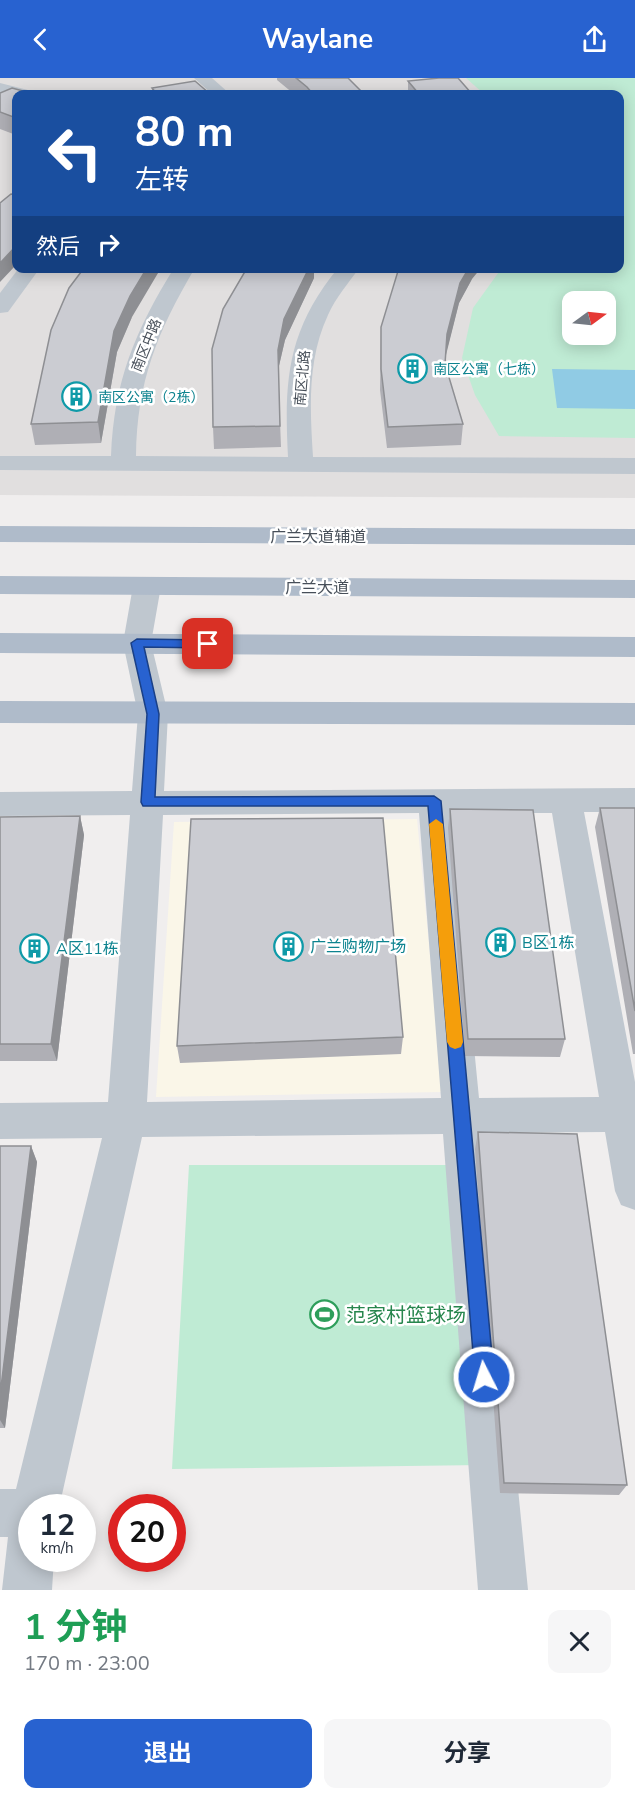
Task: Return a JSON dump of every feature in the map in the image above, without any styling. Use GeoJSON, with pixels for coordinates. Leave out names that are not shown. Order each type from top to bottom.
{"type":"FeatureCollection","features":[{"type":"Feature","properties":{"kind":"main road","name":"广兰大道辅道"},"geometry":{"type":"LineString","coordinates":[[0,534],[635,537]]}},
{"type":"Feature","properties":{"kind":"main road","name":"广兰大道"},"geometry":{"type":"LineString","coordinates":[[0,585],[635,589]]}},
{"type":"Feature","properties":{"kind":"main road"},"geometry":{"type":"LineString","coordinates":[[0,643],[635,647]]}},
{"type":"Feature","properties":{"kind":"main road"},"geometry":{"type":"LineString","coordinates":[[0,712],[635,714]]}},
{"type":"Feature","properties":{"kind":"street"},"geometry":{"type":"LineString","coordinates":[[0,82],[18,78]]}},
{"type":"Feature","properties":{"kind":"street"},"geometry":{"type":"LineString","coordinates":[[202,78],[217,90]]}},
{"type":"Feature","properties":{"kind":"street"},"geometry":{"type":"LineString","coordinates":[[0,307],[26,273]]}},
{"type":"Feature","properties":{"kind":"street","name":"南区中路"},"geometry":{"type":"LineString","coordinates":[[123,463],[126,410],[137,360],[152,325],[182,273]]}},
{"type":"Feature","properties":{"kind":"street","name":"南区北路"},"geometry":{"type":"LineString","coordinates":[[301,464],[299,385],[303,352],[314,316],[338,273]]}},
{"type":"Feature","properties":{"kind":"street"},"geometry":{"type":"LineString","coordinates":[[0,463],[635,466]]}},
{"type":"Feature","properties":{"kind":"street"},"geometry":{"type":"LineString","coordinates":[[38,1494],[126,1119],[153,714],[137,643],[147,586]]}},
{"type":"Feature","properties":{"kind":"street"},"geometry":{"type":"LineString","coordinates":[[566,800],[628,1114],[635,1191]]}},
{"type":"Feature","properties":{"kind":"street"},"geometry":{"type":"LineString","coordinates":[[0,804],[635,800]]}},
{"type":"Feature","properties":{"kind":"street"},"geometry":{"type":"LineString","coordinates":[[434,801],[503,1590]]}},
{"type":"Feature","properties":{"kind":"street"},"geometry":{"type":"LineString","coordinates":[[0,1121],[628,1114]]}},
{"type":"Feature","properties":{"kind":"street"},"geometry":{"type":"LineString","coordinates":[[0,1513],[18,1513]]}},
{"type":"Feature","properties":{"kind":"street"},"geometry":{"type":"LineString","coordinates":[[27,1590],[29,1572]]}},
{"type":"Feature","properties":{"kind":"shaded area"},"geometry":{"type":"Polygon","coordinates":[[[0,78],[635,78],[635,498],[0,495],[0,78]]]}},
{"type":"Feature","properties":{"kind":"shaded area","name":"广兰购物广场"},"geometry":{"type":"Polygon","coordinates":[[[417,819],[443,1092],[156,1097],[174,822],[417,819]]]}},
{"type":"Feature","properties":{"kind":"green space"},"geometry":{"type":"Polygon","coordinates":[[[466,78],[635,78],[635,438],[499,436],[475,395],[462,358],[473,308],[498,273],[624,273],[624,90],[480,90],[466,78]]]}},
{"type":"Feature","properties":{"kind":"green space","name":"范家村篮球场"},"geometry":{"type":"Polygon","coordinates":[[[189,1165],[454,1165],[483,1465],[172,1469],[189,1165]]]}},
{"type":"Feature","properties":{"kind":"water"},"geometry":{"type":"Polygon","coordinates":[[[552,369],[635,370],[635,409],[557,408],[552,369]]]}},
{"type":"Feature","properties":{"kind":"building"},"geometry":{"type":"Polygon","coordinates":[[[296,78],[348,78],[360,90],[310,90],[296,78]]]}},
{"type":"Feature","properties":{"kind":"building"},"geometry":{"type":"Polygon","coordinates":[[[458,78],[468,90],[416,90],[408,81],[458,78]]]}},
{"type":"Feature","properties":{"kind":"building"},"geometry":{"type":"Polygon","coordinates":[[[195,81],[205,90],[154,90],[152,88],[195,81]]]}},
{"type":"Feature","properties":{"kind":"building"},"geometry":{"type":"Polygon","coordinates":[[[12,88],[19,90],[12,90],[12,116],[0,112],[0,93],[12,88]]]}},
{"type":"Feature","properties":{"kind":"building"},"geometry":{"type":"Polygon","coordinates":[[[12,194],[12,250],[0,263],[0,203],[12,194]]]}},
{"type":"Feature","properties":{"kind":"building","name":"南区公寓（2栋）"},"geometry":{"type":"Polygon","coordinates":[[[80,273],[144,273],[130,296],[114,331],[98,422],[31,424],[51,330],[69,288],[80,273]]]}},
{"type":"Feature","properties":{"kind":"building"},"geometry":{"type":"Polygon","coordinates":[[[244,273],[307,273],[284,319],[278,350],[280,426],[213,427],[212,349],[223,309],[244,273]]]}},
{"type":"Feature","properties":{"kind":"building","name":"南区公寓（七栋）"},"geometry":{"type":"Polygon","coordinates":[[[397,273],[466,273],[460,283],[447,334],[445,364],[463,424],[388,427],[381,369],[381,327],[397,273]]]}},
{"type":"Feature","properties":{"kind":"building"},"geometry":{"type":"Polygon","coordinates":[[[600,808],[635,808],[635,1011],[600,808]]]}},
{"type":"Feature","properties":{"kind":"building","name":"B区1栋"},"geometry":{"type":"Polygon","coordinates":[[[450,809],[533,810],[565,1039],[468,1039],[450,809]]]}},
{"type":"Feature","properties":{"kind":"building","name":"A区11栋"},"geometry":{"type":"Polygon","coordinates":[[[80,816],[51,1044],[0,1044],[0,817],[80,816]]]}},
{"type":"Feature","properties":{"kind":"building","name":"广兰购物广场"},"geometry":{"type":"Polygon","coordinates":[[[383,818],[403,1037],[177,1046],[191,819],[383,818]]]}},
{"type":"Feature","properties":{"kind":"building"},"geometry":{"type":"Polygon","coordinates":[[[478,1132],[577,1134],[627,1485],[504,1483],[478,1132]]]}},
{"type":"Feature","properties":{"kind":"building"},"geometry":{"type":"Polygon","coordinates":[[[0,1146],[31,1146],[0,1395],[0,1146]]]}},
{"type":"Feature","properties":{"kind":"slow traffic"},"geometry":{"type":"LineString","coordinates":[[436,824],[455,1042]]}},
{"type":"Feature","properties":{"kind":"place","name":"南区公寓（七栋）"},"geometry":{"type":"Point","coordinates":[412,369]}},
{"type":"Feature","properties":{"kind":"place","name":"南区公寓（2栋）"},"geometry":{"type":"Point","coordinates":[77,397]}},
{"type":"Feature","properties":{"kind":"place","name":"B区1栋"},"geometry":{"type":"Point","coordinates":[501,942]}},
{"type":"Feature","properties":{"kind":"place","name":"广兰购物广场"},"geometry":{"type":"Point","coordinates":[289,946]}},
{"type":"Feature","properties":{"kind":"place","name":"A区11栋"},"geometry":{"type":"Point","coordinates":[35,948]}},
{"type":"Feature","properties":{"kind":"place","name":"范家村篮球场"},"geometry":{"type":"Point","coordinates":[325,1315]}},
{"type":"Feature","properties":{"kind":"route"},"geometry":{"type":"LineString","coordinates":[[208,644],[137,643],[153,714],[148,802],[434,801],[484,1377]]}}]}
